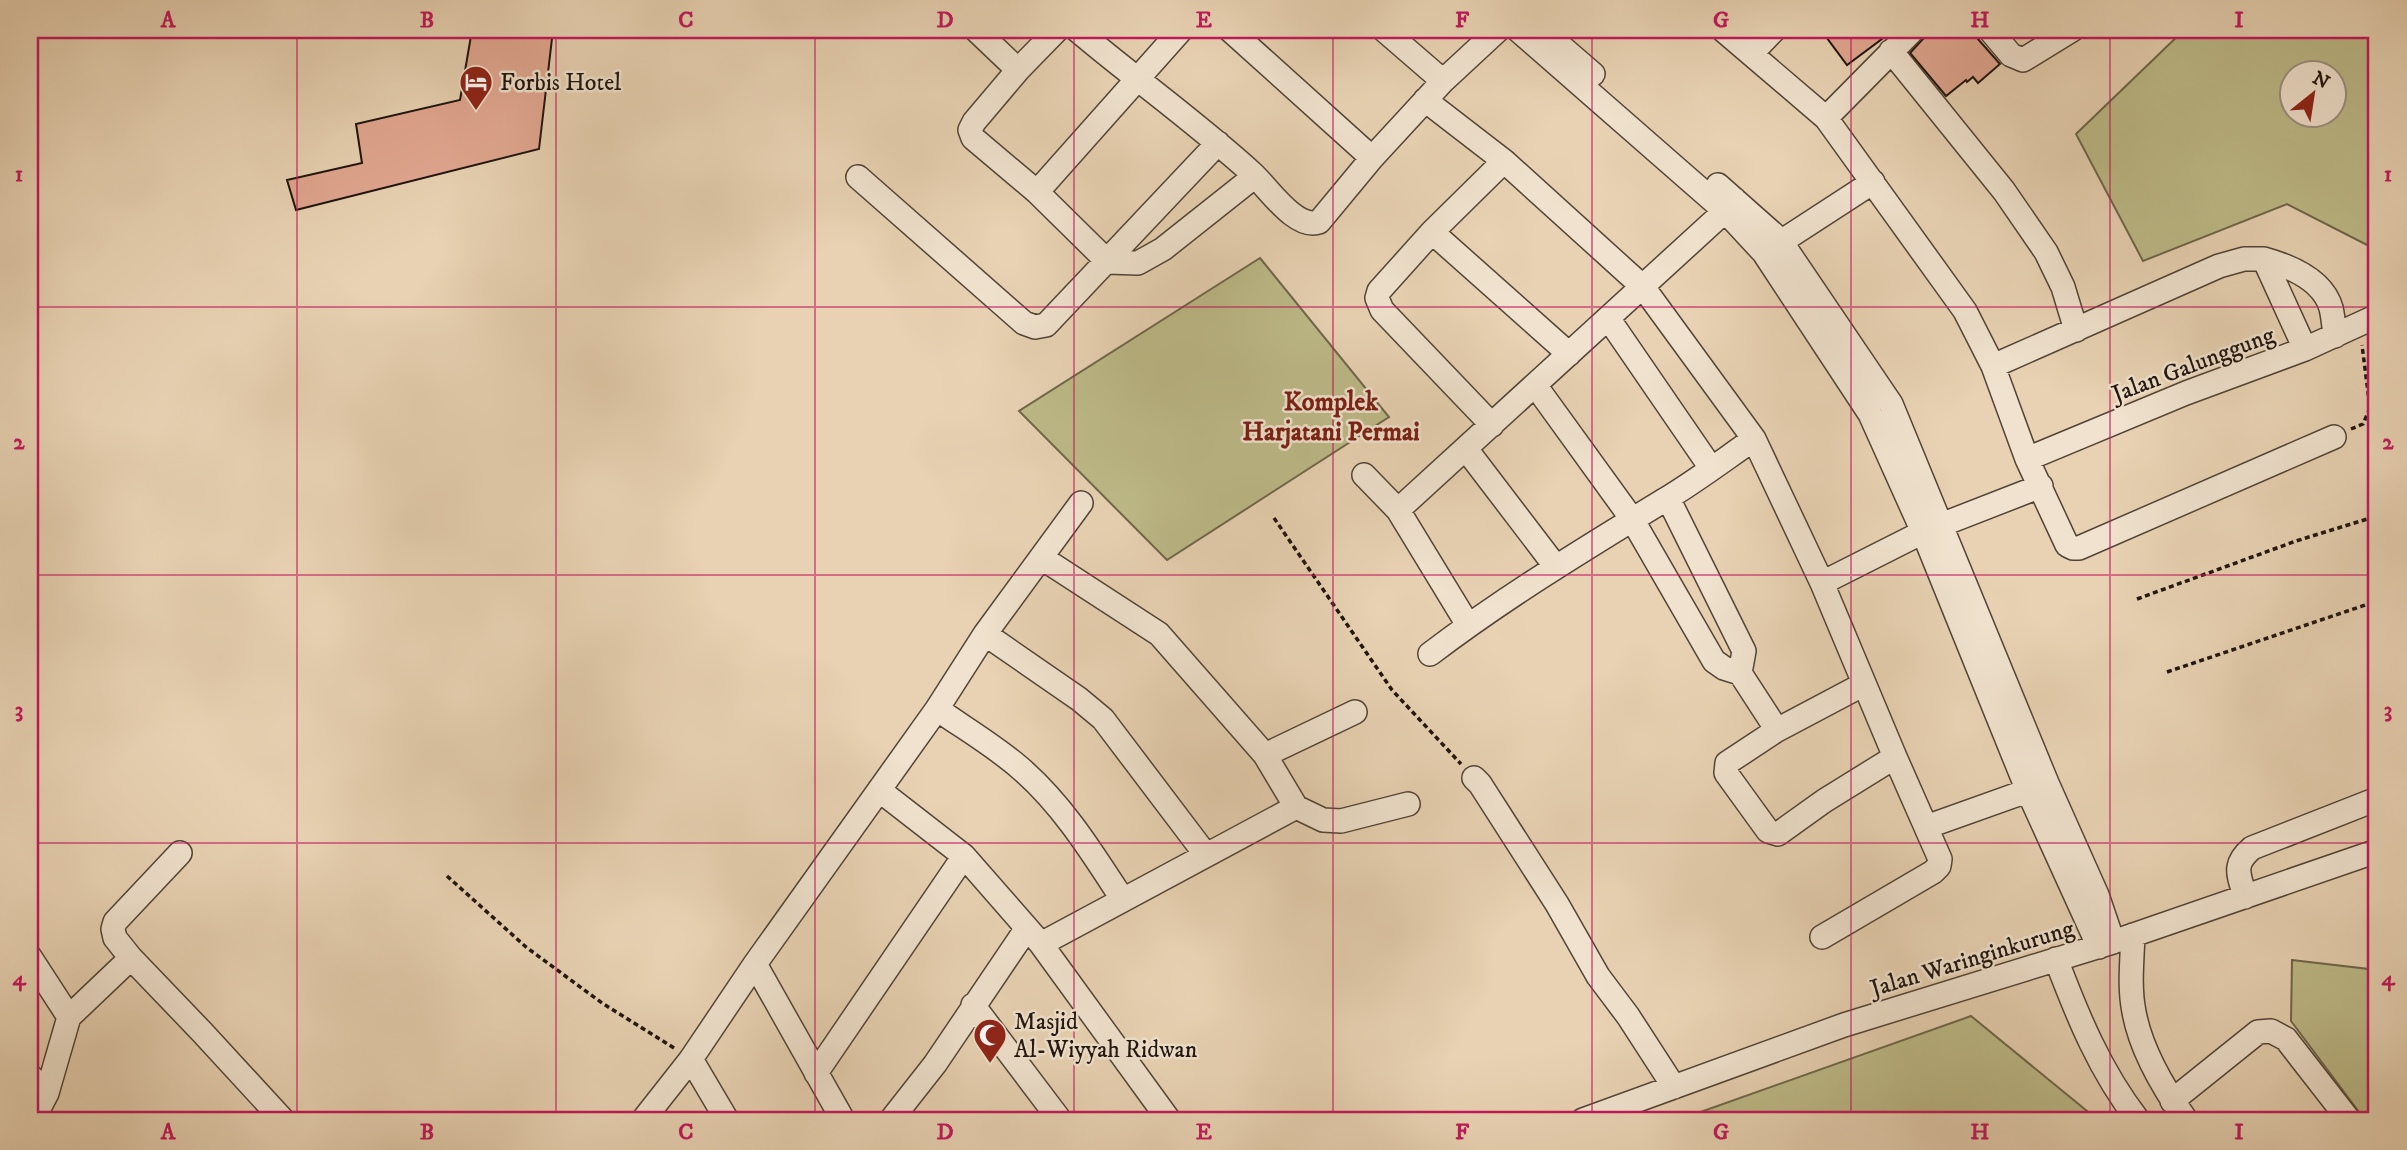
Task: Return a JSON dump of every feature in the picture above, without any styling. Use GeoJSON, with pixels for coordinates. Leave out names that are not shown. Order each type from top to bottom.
{"type":"FeatureCollection","features":[{"type":"Feature","properties":{"kind":"street"},"geometry":{"type":"LineString","coordinates":[[1057,30],[1018,70],[970,130],[973,138],[1037,192],[1108,262],[1138,263],[1163,249],[1255,176]]}},
{"type":"Feature","properties":{"kind":"street"},"geometry":{"type":"LineString","coordinates":[[1077,30],[1218,143],[1298,220],[1310,225],[1319,222],[1425,100],[1498,30]]}},
{"type":"Feature","properties":{"kind":"street"},"geometry":{"type":"LineString","coordinates":[[1037,192],[1181,30]]}},
{"type":"Feature","properties":{"kind":"street"},"geometry":{"type":"LineString","coordinates":[[1230,30],[1372,158]]}},
{"type":"Feature","properties":{"kind":"street"},"geometry":{"type":"LineString","coordinates":[[1384,30],[1443,81]]}},
{"type":"Feature","properties":{"kind":"street"},"geometry":{"type":"LineString","coordinates":[[1518,30],[1730,205]]}},
{"type":"Feature","properties":{"kind":"street"},"geometry":{"type":"LineString","coordinates":[[1542,30],[1772,247],[1891,404],[1931,528],[2037,787],[2115,942],[2131,980],[2134,1014],[2150,1060],[2172,1101],[2186,1120]]}},
{"type":"Feature","properties":{"kind":"street"},"geometry":{"type":"LineString","coordinates":[[1723,30],[1826,118],[1965,312],[1993,366],[2027,459],[2067,545],[2079,548],[2334,437]]}},
{"type":"Feature","properties":{"kind":"street"},"geometry":{"type":"LineString","coordinates":[[1751,54],[1774,30]]}},
{"type":"Feature","properties":{"kind":"street"},"geometry":{"type":"LineString","coordinates":[[1826,118],[1913,30]]}},
{"type":"Feature","properties":{"kind":"street"},"geometry":{"type":"LineString","coordinates":[[1990,30],[2011,55],[2024,60],[2072,30]]}},
{"type":"Feature","properties":{"kind":"street"},"geometry":{"type":"LineString","coordinates":[[990,34],[1018,70]]}},
{"type":"Feature","properties":{"kind":"street"},"geometry":{"type":"LineString","coordinates":[[1891,51],[2004,191],[2046,252],[2063,287],[2076,330]]}},
{"type":"Feature","properties":{"kind":"street"},"geometry":{"type":"LineString","coordinates":[[1425,100],[1504,161],[1643,288],[1754,439],[1822,583],[1940,859],[1939,866],[1933,872],[1822,937]]}},
{"type":"Feature","properties":{"kind":"street"},"geometry":{"type":"LineString","coordinates":[[858,177],[1024,323],[1035,327],[1046,325],[1218,143]]}},
{"type":"Feature","properties":{"kind":"street"},"geometry":{"type":"LineString","coordinates":[[1492,425],[1382,310],[1377,299],[1379,291],[1432,232],[1504,161]]}},
{"type":"Feature","properties":{"kind":"street"},"geometry":{"type":"LineString","coordinates":[[1772,247],[1873,182]]}},
{"type":"Feature","properties":{"kind":"street"},"geometry":{"type":"LineString","coordinates":[[1398,510],[1643,288],[1730,205]]}},
{"type":"Feature","properties":{"kind":"street"},"geometry":{"type":"LineString","coordinates":[[1432,232],[1569,354]]}},
{"type":"Feature","properties":{"kind":"street"},"geometry":{"type":"LineString","coordinates":[[1993,366],[2219,266],[2244,259],[2264,259],[2290,267],[2319,290],[2330,305],[2335,336]]}},
{"type":"Feature","properties":{"kind":"street"},"geometry":{"type":"LineString","coordinates":[[2264,259],[2305,349]]}},
{"type":"Feature","properties":{"kind":"street"},"geometry":{"type":"LineString","coordinates":[[1608,318],[1711,468]]}},
{"type":"Feature","properties":{"kind":"street","name":"Jalan Galunggung"},"geometry":{"type":"LineString","coordinates":[[2027,459],[2186,393],[2305,349],[2368,320]]}},
{"type":"Feature","properties":{"kind":"street"},"geometry":{"type":"LineString","coordinates":[[1535,385],[1632,519],[1714,662],[1740,673],[1777,730]]}},
{"type":"Feature","properties":{"kind":"street"},"geometry":{"type":"LineString","coordinates":[[1430,654],[1468,625],[1668,498],[1754,439]]}},
{"type":"Feature","properties":{"kind":"street"},"geometry":{"type":"LineString","coordinates":[[1466,449],[1556,567]]}},
{"type":"Feature","properties":{"kind":"street"},"geometry":{"type":"LineString","coordinates":[[1364,475],[1398,510],[1468,625]]}},
{"type":"Feature","properties":{"kind":"street"},"geometry":{"type":"LineString","coordinates":[[1822,583],[1931,528],[2041,486]]}},
{"type":"Feature","properties":{"kind":"street"},"geometry":{"type":"LineString","coordinates":[[1668,498],[1744,650],[1740,673]]}},
{"type":"Feature","properties":{"kind":"street"},"geometry":{"type":"LineString","coordinates":[[643,1120],[691,1059],[755,964],[937,709],[985,634],[1081,503]]}},
{"type":"Feature","properties":{"kind":"street"},"geometry":{"type":"LineString","coordinates":[[1042,558],[1159,634],[1265,755],[1296,807],[1323,820],[1341,821],[1408,804]]}},
{"type":"Feature","properties":{"kind":"street"},"geometry":{"type":"LineString","coordinates":[[985,634],[1079,699],[1103,719],[1206,855]]}},
{"type":"Feature","properties":{"kind":"street"},"geometry":{"type":"LineString","coordinates":[[1864,684],[1777,730],[1727,763],[1726,773],[1768,831],[1778,834],[1824,800],[1895,757]]}},
{"type":"Feature","properties":{"kind":"street"},"geometry":{"type":"LineString","coordinates":[[937,709],[1020,767],[1047,794],[1087,845],[1123,900]]}},
{"type":"Feature","properties":{"kind":"street"},"geometry":{"type":"LineString","coordinates":[[1265,755],[1355,712]]}},
{"type":"Feature","properties":{"kind":"street"},"geometry":{"type":"LineString","coordinates":[[1474,778],[1543,881],[1598,976],[1628,1016],[1674,1087]]}},
{"type":"Feature","properties":{"kind":"street"},"geometry":{"type":"LineString","coordinates":[[1926,827],[2037,787]]}},
{"type":"Feature","properties":{"kind":"street"},"geometry":{"type":"LineString","coordinates":[[879,790],[964,856],[1034,936],[1169,1120]]}},
{"type":"Feature","properties":{"kind":"street"},"geometry":{"type":"LineString","coordinates":[[2245,897],[2238,871],[2240,858],[2252,848],[2377,799]]}},
{"type":"Feature","properties":{"kind":"street"},"geometry":{"type":"LineString","coordinates":[[891,1120],[935,1064],[973,1004],[1034,936],[1123,900],[1296,807]]}},
{"type":"Feature","properties":{"kind":"street","name":"Jalan Waringinkurung"},"geometry":{"type":"LineString","coordinates":[[1583,1120],[1844,1026],[2115,942],[2377,851]]}},
{"type":"Feature","properties":{"kind":"street"},"geometry":{"type":"LineString","coordinates":[[180,853],[115,922],[113,929],[116,938],[131,958],[283,1120]]}},
{"type":"Feature","properties":{"kind":"street"},"geometry":{"type":"LineString","coordinates":[[816,1073],[964,856]]}},
{"type":"Feature","properties":{"kind":"street"},"geometry":{"type":"LineString","coordinates":[[30,957],[69,1017]]}},
{"type":"Feature","properties":{"kind":"street"},"geometry":{"type":"LineString","coordinates":[[33,1120],[47,1093],[69,1017],[131,958]]}},
{"type":"Feature","properties":{"kind":"street"},"geometry":{"type":"LineString","coordinates":[[2056,959],[2087,1037],[2104,1070],[2138,1120]]}},
{"type":"Feature","properties":{"kind":"street"},"geometry":{"type":"LineString","coordinates":[[755,964],[843,1120]]}},
{"type":"Feature","properties":{"kind":"street"},"geometry":{"type":"LineString","coordinates":[[973,1004],[1060,1120]]}},
{"type":"Feature","properties":{"kind":"street"},"geometry":{"type":"LineString","coordinates":[[2172,1101],[2258,1032],[2271,1031],[2286,1039],[2349,1120]]}},
{"type":"Feature","properties":{"kind":"street"},"geometry":{"type":"LineString","coordinates":[[691,1059],[727,1120]]}},
{"type":"Feature","properties":{"kind":"street"},"geometry":{"type":"LineString","coordinates":[[30,1076],[47,1093]]}},
{"type":"Feature","properties":{"kind":"path"},"geometry":{"type":"LineString","coordinates":[[2334,437],[2363,424],[2370,408],[2368,320]]}},
{"type":"Feature","properties":{"kind":"path"},"geometry":{"type":"LineString","coordinates":[[2137,599],[2296,541],[2377,516]]}},
{"type":"Feature","properties":{"kind":"path"},"geometry":{"type":"LineString","coordinates":[[1274,518],[1392,690],[1474,778]]}},
{"type":"Feature","properties":{"kind":"path"},"geometry":{"type":"LineString","coordinates":[[2167,672],[2377,601]]}},
{"type":"Feature","properties":{"kind":"path"},"geometry":{"type":"LineString","coordinates":[[447,876],[548,963],[602,1003],[691,1059]]}},
{"type":"Feature","properties":{"kind":"shaded area"},"geometry":{"type":"Polygon","coordinates":[[[2184,30],[2377,30],[2377,250],[2287,204],[2143,261],[2076,134],[2184,30]]]}},
{"type":"Feature","properties":{"kind":"shaded area"},"geometry":{"type":"Polygon","coordinates":[[[1260,258],[1389,417],[1167,560],[1019,411],[1260,258]]]}},
{"type":"Feature","properties":{"kind":"shaded area"},"geometry":{"type":"Polygon","coordinates":[[[2292,960],[2377,970],[2377,1120],[2365,1120],[2291,1021],[2292,960]]]}},
{"type":"Feature","properties":{"kind":"shaded area"},"geometry":{"type":"Polygon","coordinates":[[[1971,1016],[2098,1120],[1678,1120],[1971,1016]]]}},
{"type":"Feature","properties":{"kind":"building","name":"Forbis Hotel"},"geometry":{"type":"Polygon","coordinates":[[[472,30],[553,30],[539,149],[296,210],[287,180],[362,163],[356,124],[460,100],[472,30]]]}},
{"type":"Feature","properties":{"kind":"building"},"geometry":{"type":"Polygon","coordinates":[[[1821,30],[1894,30],[1847,65],[1821,30]]]}},
{"type":"Feature","properties":{"kind":"building"},"geometry":{"type":"Polygon","coordinates":[[[1927,30],[1970,30],[2000,64],[1978,83],[1973,77],[1946,96],[1910,53],[1923,39],[1927,30]]]}},
{"type":"Feature","properties":{"kind":"place","name":"Forbis Hotel"},"geometry":{"type":"Point","coordinates":[476,112]}},
{"type":"Feature","properties":{"kind":"place","name":"Masjid Al-Wiyyah Ridwan"},"geometry":{"type":"Point","coordinates":[990,1065]}},
{"type":"Feature","properties":{"kind":"district","name":"Komplek Harjatani Permai"},"geometry":{"type":"Point","coordinates":[1331,416]}}]}
